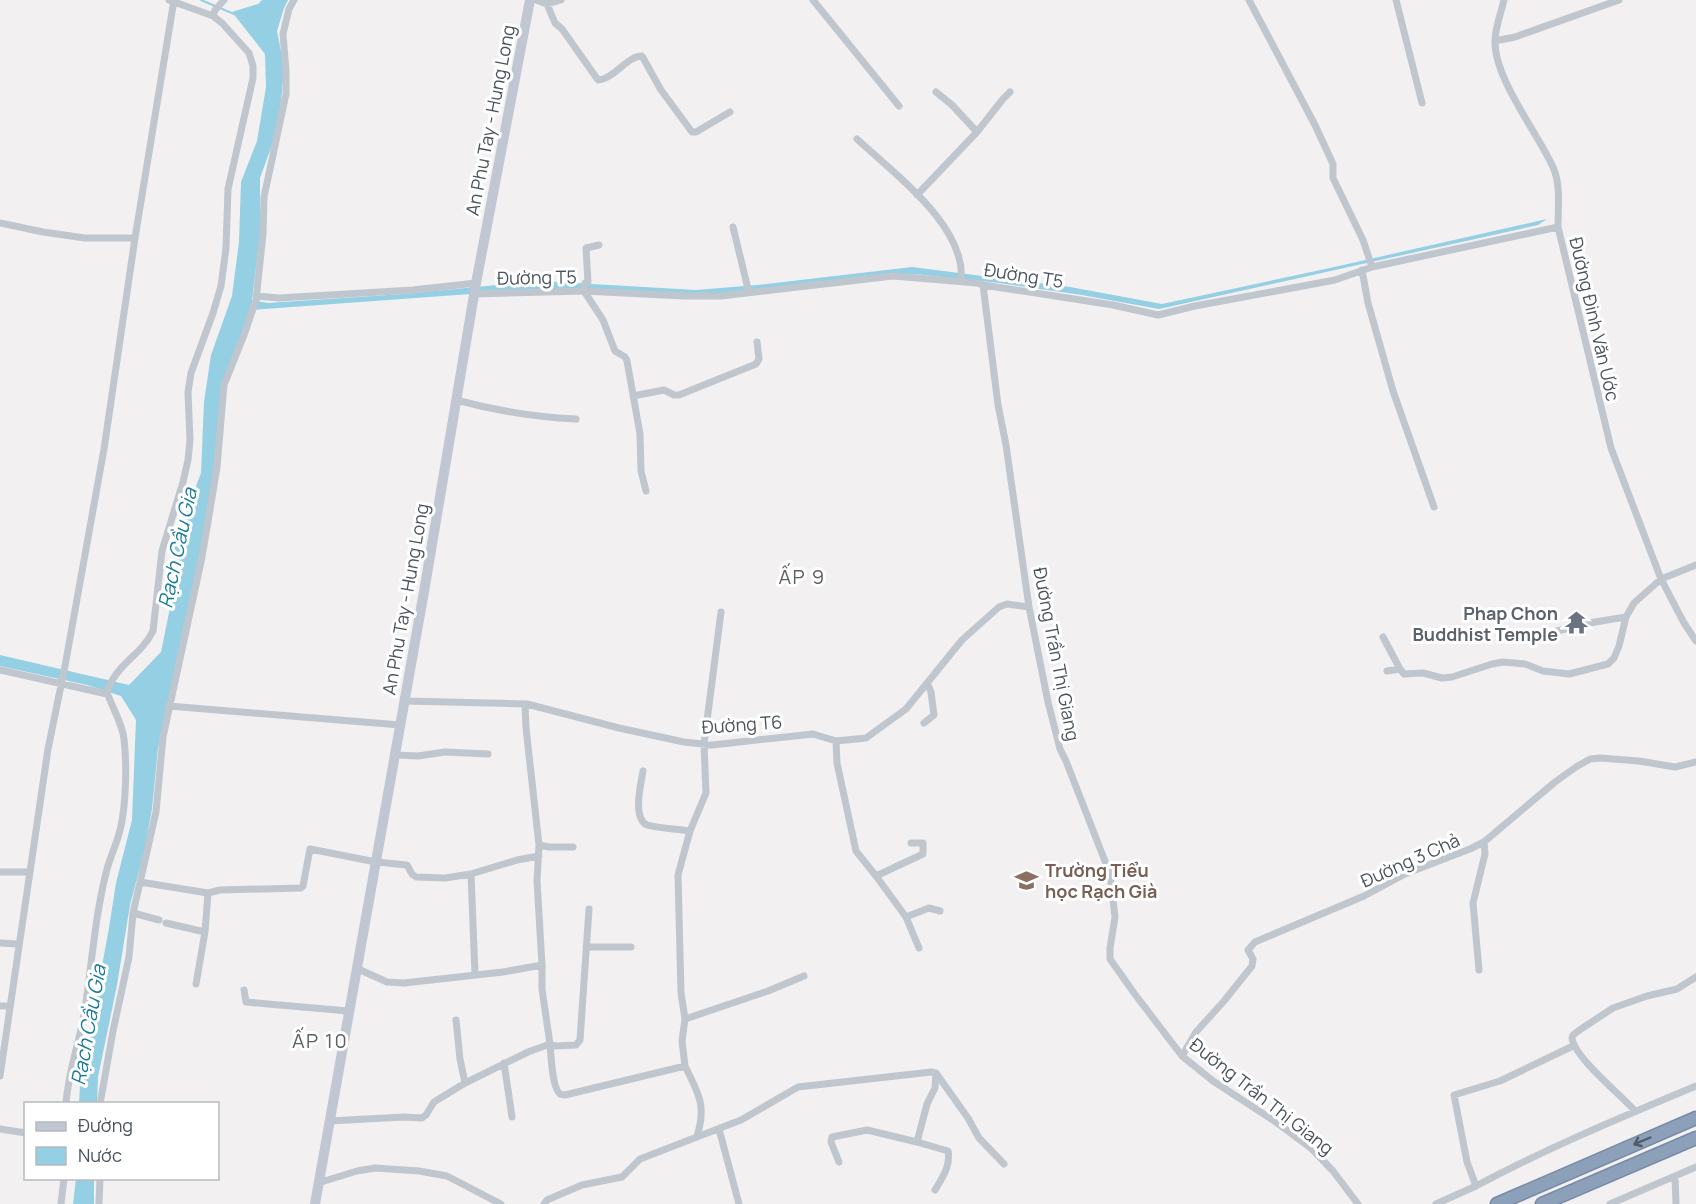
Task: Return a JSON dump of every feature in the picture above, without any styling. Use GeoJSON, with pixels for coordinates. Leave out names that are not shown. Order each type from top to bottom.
{"type":"FeatureCollection","features":[{"type":"Feature","properties":{"kind":"highway"},"geometry":{"type":"LineString","coordinates":[[1497,1204],[1696,1118]]}},
{"type":"Feature","properties":{"kind":"highway"},"geometry":{"type":"LineString","coordinates":[[1542,1204],[1696,1138]]}},
{"type":"Feature","properties":{"kind":"street"},"geometry":{"type":"LineString","coordinates":[[214,13],[223,0]]}},
{"type":"Feature","properties":{"kind":"street"},"geometry":{"type":"LineString","coordinates":[[100,1102],[129,957],[134,912],[156,812],[162,737],[208,522],[217,467],[225,385],[256,298],[263,234],[264,197],[286,94],[283,34],[294,0]]}},
{"type":"Feature","properties":{"kind":"street","name":"An Phu Tay - Hung Long"},"geometry":{"type":"LineString","coordinates":[[315,1204],[476,287],[530,0]]}},
{"type":"Feature","properties":{"kind":"street"},"geometry":{"type":"LineString","coordinates":[[536,0],[547,4],[561,0]]}},
{"type":"Feature","properties":{"kind":"street"},"geometry":{"type":"LineString","coordinates":[[813,0],[899,106]]}},
{"type":"Feature","properties":{"kind":"street"},"geometry":{"type":"LineString","coordinates":[[1249,0],[1324,145],[1334,168],[1333,178],[1363,240],[1371,266]]}},
{"type":"Feature","properties":{"kind":"street"},"geometry":{"type":"LineString","coordinates":[[1396,0],[1422,103]]}},
{"type":"Feature","properties":{"kind":"street","name":"Đường Đinh Văn Ước"},"geometry":{"type":"LineString","coordinates":[[1504,0],[1495,41],[1498,59],[1507,82],[1554,168],[1558,191],[1558,226],[1611,448],[1661,579],[1696,641]]}},
{"type":"Feature","properties":{"kind":"street"},"geometry":{"type":"LineString","coordinates":[[1495,41],[1515,37],[1619,0]]}},
{"type":"Feature","properties":{"kind":"street"},"geometry":{"type":"LineString","coordinates":[[0,1076],[48,749],[104,449],[172,1],[214,13],[249,53],[253,66],[253,78],[228,189],[226,248],[220,286],[213,313],[191,373],[188,392],[188,460],[162,551],[153,631],[148,642],[113,678],[107,693],[124,738],[122,825],[107,869],[93,944],[85,1011],[66,1102]]}},
{"type":"Feature","properties":{"kind":"street"},"geometry":{"type":"LineString","coordinates":[[547,4],[555,23],[562,29],[598,80],[601,81],[636,57],[642,56],[662,90],[692,132],[696,132],[730,112]]}},
{"type":"Feature","properties":{"kind":"street"},"geometry":{"type":"LineString","coordinates":[[936,92],[952,105],[977,132]]}},
{"type":"Feature","properties":{"kind":"street"},"geometry":{"type":"LineString","coordinates":[[917,195],[977,132],[1010,92]]}},
{"type":"Feature","properties":{"kind":"street"},"geometry":{"type":"LineString","coordinates":[[857,139],[917,195],[943,223],[951,235],[960,262],[961,281]]}},
{"type":"Feature","properties":{"kind":"street"},"geometry":{"type":"LineString","coordinates":[[0,223],[85,238],[135,238]]}},
{"type":"Feature","properties":{"kind":"street","name":"Đường T5"},"geometry":{"type":"LineString","coordinates":[[256,298],[476,287],[584,287],[684,296],[721,296],[892,276],[977,283],[1101,303],[1158,315],[1335,279],[1371,266],[1558,226]]}},
{"type":"Feature","properties":{"kind":"street"},"geometry":{"type":"LineString","coordinates":[[733,228],[749,293]]}},
{"type":"Feature","properties":{"kind":"street"},"geometry":{"type":"LineString","coordinates":[[600,245],[586,248],[588,282],[584,287],[603,320],[615,351],[625,357],[640,434],[642,479],[646,491]]}},
{"type":"Feature","properties":{"kind":"street"},"geometry":{"type":"LineString","coordinates":[[1362,270],[1368,303],[1393,391],[1434,507]]}},
{"type":"Feature","properties":{"kind":"street","name":"Đường Trần Thị Giang"},"geometry":{"type":"LineString","coordinates":[[983,285],[998,405],[1006,445],[1029,607],[1048,702],[1060,749],[1110,874],[1115,917],[1110,959],[1182,1056],[1213,1081],[1273,1120],[1312,1149],[1333,1171],[1358,1204]]}},
{"type":"Feature","properties":{"kind":"street"},"geometry":{"type":"LineString","coordinates":[[633,396],[664,390],[679,395],[756,364],[759,359],[756,342]]}},
{"type":"Feature","properties":{"kind":"street"},"geometry":{"type":"LineString","coordinates":[[456,400],[493,410],[538,417],[576,419]]}},
{"type":"Feature","properties":{"kind":"street"},"geometry":{"type":"LineString","coordinates":[[1383,637],[1400,669],[1408,675],[1421,673],[1448,678],[1492,664],[1510,662],[1525,664],[1551,673],[1573,674],[1609,663],[1619,646],[1626,618],[1634,603],[1661,579],[1696,566]]}},
{"type":"Feature","properties":{"kind":"street","name":"Đường T6"},"geometry":{"type":"LineString","coordinates":[[404,700],[525,704],[684,742],[712,745],[813,734],[836,741],[867,738],[906,710],[962,640],[999,607],[1007,604],[1029,607]]}},
{"type":"Feature","properties":{"kind":"street"},"geometry":{"type":"LineString","coordinates":[[698,1136],[702,1104],[685,1066],[682,1041],[686,1019],[681,993],[678,875],[690,831],[706,793],[704,744],[721,612]]}},
{"type":"Feature","properties":{"kind":"street"},"geometry":{"type":"LineString","coordinates":[[1557,631],[1595,622],[1626,618]]}},
{"type":"Feature","properties":{"kind":"street"},"geometry":{"type":"LineString","coordinates":[[1387,671],[1400,669]]}},
{"type":"Feature","properties":{"kind":"street"},"geometry":{"type":"LineString","coordinates":[[0,670],[107,693]]}},
{"type":"Feature","properties":{"kind":"street"},"geometry":{"type":"LineString","coordinates":[[924,723],[934,715],[931,692],[927,682]]}},
{"type":"Feature","properties":{"kind":"street"},"geometry":{"type":"LineString","coordinates":[[525,704],[538,845],[537,881],[542,989],[558,1092],[561,1095],[685,1066]]}},
{"type":"Feature","properties":{"kind":"street"},"geometry":{"type":"LineString","coordinates":[[169,706],[400,725]]}},
{"type":"Feature","properties":{"kind":"street"},"geometry":{"type":"LineString","coordinates":[[836,741],[837,763],[853,844],[906,917],[919,948]]}},
{"type":"Feature","properties":{"kind":"street"},"geometry":{"type":"LineString","coordinates":[[395,755],[418,756],[445,752],[488,754]]}},
{"type":"Feature","properties":{"kind":"street","name":"Đường 3 Chả"},"geometry":{"type":"LineString","coordinates":[[1182,1056],[1196,1032],[1252,966],[1253,959],[1248,950],[1256,942],[1364,896],[1405,874],[1484,842],[1555,782],[1590,759],[1639,761],[1675,767],[1696,762]]}},
{"type":"Feature","properties":{"kind":"street"},"geometry":{"type":"LineString","coordinates":[[643,771],[638,810],[642,821],[649,825],[690,831]]}},
{"type":"Feature","properties":{"kind":"street"},"geometry":{"type":"LineString","coordinates":[[1479,970],[1473,903],[1485,854],[1484,842]]}},
{"type":"Feature","properties":{"kind":"street"},"geometry":{"type":"LineString","coordinates":[[876,876],[923,854],[923,843],[911,843]]}},
{"type":"Feature","properties":{"kind":"street"},"geometry":{"type":"LineString","coordinates":[[538,845],[573,847]]}},
{"type":"Feature","properties":{"kind":"street"},"geometry":{"type":"LineString","coordinates":[[140,882],[208,893],[220,890],[301,888],[310,848],[376,862],[407,865],[411,874],[416,877],[445,878],[471,874],[538,856]]}},
{"type":"Feature","properties":{"kind":"street"},"geometry":{"type":"LineString","coordinates":[[0,872],[29,872]]}},
{"type":"Feature","properties":{"kind":"street"},"geometry":{"type":"LineString","coordinates":[[471,874],[475,974]]}},
{"type":"Feature","properties":{"kind":"street"},"geometry":{"type":"LineString","coordinates":[[196,984],[205,932],[208,893]]}},
{"type":"Feature","properties":{"kind":"street"},"geometry":{"type":"LineString","coordinates":[[906,917],[929,908],[940,911]]}},
{"type":"Feature","properties":{"kind":"street"},"geometry":{"type":"LineString","coordinates":[[329,1121],[422,1118],[434,1102],[504,1063],[550,1044],[576,1045],[580,1040],[589,909]]}},
{"type":"Feature","properties":{"kind":"street"},"geometry":{"type":"LineString","coordinates":[[134,912],[205,932]]}},
{"type":"Feature","properties":{"kind":"street"},"geometry":{"type":"LineString","coordinates":[[0,943],[18,944]]}},
{"type":"Feature","properties":{"kind":"street"},"geometry":{"type":"LineString","coordinates":[[586,947],[631,947]]}},
{"type":"Feature","properties":{"kind":"street"},"geometry":{"type":"LineString","coordinates":[[356,968],[387,982],[404,983],[542,965]]}},
{"type":"Feature","properties":{"kind":"street"},"geometry":{"type":"LineString","coordinates":[[686,1019],[768,992],[804,976]]}},
{"type":"Feature","properties":{"kind":"street"},"geometry":{"type":"LineString","coordinates":[[1635,1111],[1597,1074],[1573,1046],[1573,1035],[1613,1008],[1647,996],[1677,990],[1696,977]]}},
{"type":"Feature","properties":{"kind":"street"},"geometry":{"type":"LineString","coordinates":[[244,990],[246,1002],[348,1011]]}},
{"type":"Feature","properties":{"kind":"street"},"geometry":{"type":"LineString","coordinates":[[0,1006],[10,1006]]}},
{"type":"Feature","properties":{"kind":"street"},"geometry":{"type":"LineString","coordinates":[[456,1020],[465,1083]]}},
{"type":"Feature","properties":{"kind":"street"},"geometry":{"type":"LineString","coordinates":[[1476,1186],[1467,1162],[1454,1095],[1500,1081],[1573,1046]]}},
{"type":"Feature","properties":{"kind":"street"},"geometry":{"type":"LineString","coordinates":[[504,1063],[512,1117]]}},
{"type":"Feature","properties":{"kind":"street"},"geometry":{"type":"LineString","coordinates":[[544,1204],[547,1200],[582,1185],[622,1177],[640,1158],[741,1120],[798,1087],[931,1072],[936,1073],[968,1118],[979,1138],[1004,1164]]}},
{"type":"Feature","properties":{"kind":"street"},"geometry":{"type":"LineString","coordinates":[[916,1142],[927,1104],[935,1089],[936,1073]]}},
{"type":"Feature","properties":{"kind":"street"},"geometry":{"type":"LineString","coordinates":[[1436,1204],[1515,1165],[1696,1086]]}},
{"type":"Feature","properties":{"kind":"street"},"geometry":{"type":"LineString","coordinates":[[0,1129],[24,1133]]}},
{"type":"Feature","properties":{"kind":"street"},"geometry":{"type":"LineString","coordinates":[[719,1129],[739,1204]]}},
{"type":"Feature","properties":{"kind":"street"},"geometry":{"type":"LineString","coordinates":[[840,1162],[831,1142],[832,1137],[867,1130],[948,1151],[950,1157],[947,1167],[935,1190]]}},
{"type":"Feature","properties":{"kind":"street"},"geometry":{"type":"LineString","coordinates":[[1610,1204],[1696,1167]]}},
{"type":"Feature","properties":{"kind":"street"},"geometry":{"type":"LineString","coordinates":[[318,1183],[375,1168],[419,1171],[447,1176],[501,1204]]}},
{"type":"Feature","properties":{"kind":"street"},"geometry":{"type":"LineString","coordinates":[[1675,1177],[1676,1204]]}},
{"type":"Feature","properties":{"kind":"street"},"geometry":{"type":"LineString","coordinates":[[61,1204],[64,1180]]}},
{"type":"Feature","properties":{"kind":"street"},"geometry":{"type":"LineString","coordinates":[[99,1204],[100,1180]]}},
{"type":"Feature","properties":{"kind":"water","name":"Rạch Cầu Gia"},"geometry":{"type":"Polygon","coordinates":[[[262,0],[288,0],[277,31],[284,66],[277,131],[260,178],[260,235],[252,300],[268,303],[403,294],[540,281],[696,290],[912,267],[1070,287],[1162,304],[1547,219],[1538,225],[1159,309],[999,283],[915,274],[888,274],[715,294],[498,292],[251,310],[221,389],[206,524],[158,748],[152,809],[145,848],[130,905],[117,985],[98,1077],[97,1102],[79,1102],[80,1085],[116,883],[132,820],[136,720],[121,696],[87,685],[0,666],[0,655],[129,685],[161,652],[171,603],[175,542],[201,473],[204,402],[211,355],[232,296],[239,242],[241,182],[257,141],[266,87],[265,54],[232,12],[258,4],[262,0]]]}},
{"type":"Feature","properties":{"kind":"water"},"geometry":{"type":"Polygon","coordinates":[[[76,1180],[94,1180],[94,1204],[73,1204],[76,1180]]]}},
{"type":"Feature","properties":{"kind":"waterway"},"geometry":{"type":"LineString","coordinates":[[201,0],[215,6]]}},
{"type":"Feature","properties":{"kind":"waterway"},"geometry":{"type":"LineString","coordinates":[[220,8],[234,14]]}},
{"type":"Feature","properties":{"kind":"place","name":"Phap Chon Buddhist Temple"},"geometry":{"type":"Point","coordinates":[1576,623]}},
{"type":"Feature","properties":{"kind":"place","name":"Trường Tiểu học Rạch Già"},"geometry":{"type":"Point","coordinates":[1027,880]}},
{"type":"Feature","properties":{"kind":"district","name":"ẤP 9"},"geometry":{"type":"Point","coordinates":[802,576]}},
{"type":"Feature","properties":{"kind":"district","name":"ẤP 10"},"geometry":{"type":"Point","coordinates":[320,1040]}}]}
